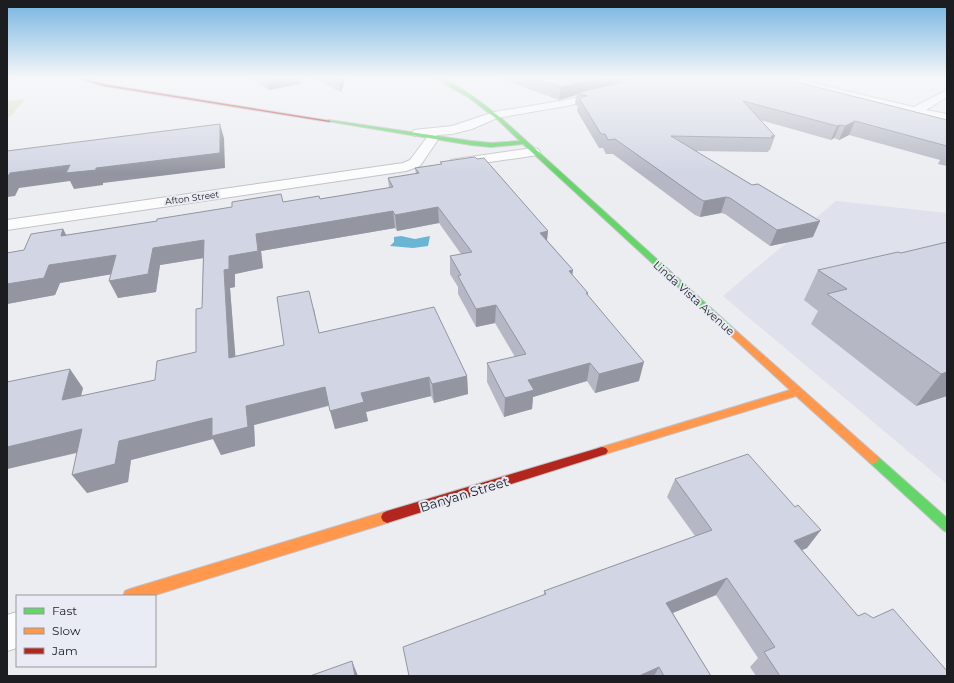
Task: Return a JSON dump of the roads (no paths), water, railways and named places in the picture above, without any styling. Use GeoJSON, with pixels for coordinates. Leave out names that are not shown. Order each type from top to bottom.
{"type":"FeatureCollection","features":[{"type":"Feature","properties":{"kind":"street"},"geometry":{"type":"LineString","coordinates":[[258,110],[433,138],[491,145],[523,142]]}},
{"type":"Feature","properties":{"kind":"street","name":"Linda Vista Avenue"},"geometry":{"type":"LineString","coordinates":[[487,110],[947,526]]}},
{"type":"Feature","properties":{"kind":"street"},"geometry":{"type":"LineString","coordinates":[[408,134],[452,130],[468,126],[494,115],[528,110]]}},
{"type":"Feature","properties":{"kind":"street"},"geometry":{"type":"LineString","coordinates":[[910,110],[947,118]]}},
{"type":"Feature","properties":{"kind":"street","name":"Afton Street"},"geometry":{"type":"LineString","coordinates":[[7,225],[406,167],[415,163],[433,138]]}},
{"type":"Feature","properties":{"kind":"street"},"geometry":{"type":"LineString","coordinates":[[443,165],[533,152]]}},
{"type":"Feature","properties":{"kind":"street","name":"Afton Street"},"geometry":{"type":"LineString","coordinates":[[377,172],[428,167]]}},
{"type":"Feature","properties":{"kind":"street","name":"Banyan Street"},"geometry":{"type":"LineString","coordinates":[[133,595],[799,392]]}},
{"type":"Feature","properties":{"kind":"water"},"geometry":{"type":"Polygon","coordinates":[[[401,236],[415,239],[430,236],[428,246],[413,248],[390,246],[394,242],[394,237],[401,236]]]}}]}
